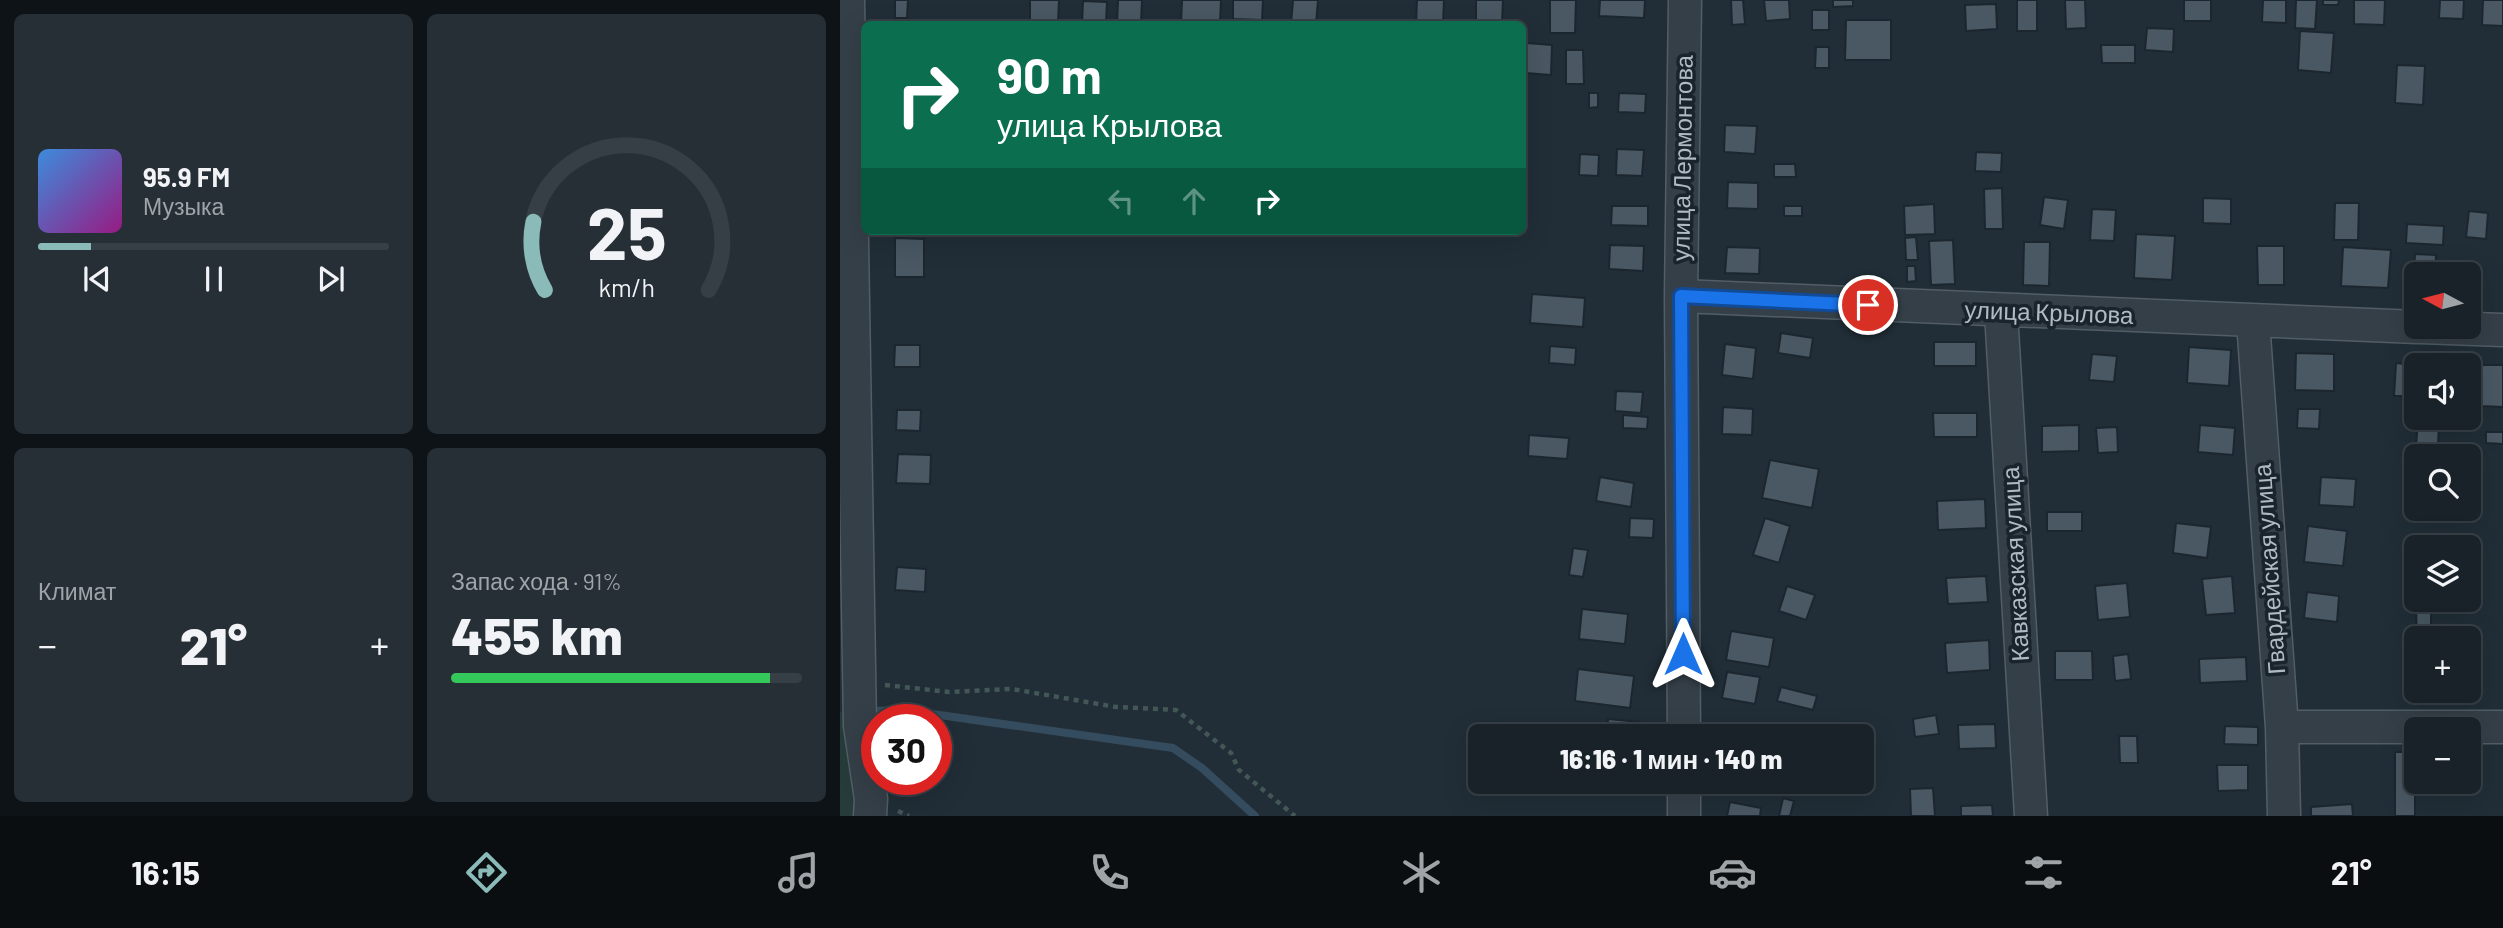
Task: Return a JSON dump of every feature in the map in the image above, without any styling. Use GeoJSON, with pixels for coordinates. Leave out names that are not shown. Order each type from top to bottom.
{"type":"FeatureCollection","features":[{"type":"Feature","properties":{"kind":"street"},"geometry":{"type":"LineString","coordinates":[[848,0],[859,702],[872,799],[870,816]]}},
{"type":"Feature","properties":{"kind":"street","name":"улица Лермонтова"},"geometry":{"type":"LineString","coordinates":[[1684,724],[1681,296],[1685,0]]}},
{"type":"Feature","properties":{"kind":"street","name":"улица Крылова"},"geometry":{"type":"LineString","coordinates":[[1681,296],[2001,312],[2404,326]]}},
{"type":"Feature","properties":{"kind":"street","name":"Кавказская улица"},"geometry":{"type":"LineString","coordinates":[[2001,312],[2031,816]]}},
{"type":"Feature","properties":{"kind":"street","name":"Гвардейская улица"},"geometry":{"type":"LineString","coordinates":[[2253,321],[2281,727],[2284,816]]}},
{"type":"Feature","properties":{"kind":"street","name":"улица Крылова"},"geometry":{"type":"LineString","coordinates":[[2482,329],[2503,330]]}},
{"type":"Feature","properties":{"kind":"street"},"geometry":{"type":"LineString","coordinates":[[2281,727],[2503,727]]}},
{"type":"Feature","properties":{"kind":"street"},"geometry":{"type":"LineString","coordinates":[[1684,794],[1684,816]]}},
{"type":"Feature","properties":{"kind":"path"},"geometry":{"type":"LineString","coordinates":[[859,702],[949,692],[1012,689],[1116,707],[1176,710],[1231,753],[1238,770],[1295,816]]}},
{"type":"Feature","properties":{"kind":"green space"},"geometry":{"type":"Polygon","coordinates":[[[860,711],[861,795],[868,795],[870,816],[840,816],[840,712],[860,711]]]}},
{"type":"Feature","properties":{"kind":"building"},"geometry":{"type":"Polygon","coordinates":[[[895,0],[908,0],[907,18],[895,18],[895,0]]]}},
{"type":"Feature","properties":{"kind":"building"},"geometry":{"type":"Polygon","coordinates":[[[1030,0],[1059,0],[1058,21],[1030,21],[1030,0]]]}},
{"type":"Feature","properties":{"kind":"building"},"geometry":{"type":"Polygon","coordinates":[[[1118,0],[1142,0],[1141,21],[1117,21],[1118,0]]]}},
{"type":"Feature","properties":{"kind":"building"},"geometry":{"type":"Polygon","coordinates":[[[1182,0],[1221,0],[1220,21],[1181,21],[1182,0]]]}},
{"type":"Feature","properties":{"kind":"building"},"geometry":{"type":"Polygon","coordinates":[[[1233,0],[1263,0],[1262,20],[1233,19],[1233,0]]]}},
{"type":"Feature","properties":{"kind":"building"},"geometry":{"type":"Polygon","coordinates":[[[1293,0],[1318,0],[1316,21],[1291,21],[1293,0]]]}},
{"type":"Feature","properties":{"kind":"building"},"geometry":{"type":"Polygon","coordinates":[[[1417,0],[1444,0],[1443,21],[1416,21],[1417,0]]]}},
{"type":"Feature","properties":{"kind":"building"},"geometry":{"type":"Polygon","coordinates":[[[1476,0],[1503,0],[1502,21],[1476,21],[1476,0]]]}},
{"type":"Feature","properties":{"kind":"building"},"geometry":{"type":"Polygon","coordinates":[[[1550,0],[1576,0],[1575,33],[1550,33],[1550,0]]]}},
{"type":"Feature","properties":{"kind":"building"},"geometry":{"type":"Polygon","coordinates":[[[1600,0],[1645,0],[1644,18],[1599,16],[1600,0]]]}},
{"type":"Feature","properties":{"kind":"building"},"geometry":{"type":"Polygon","coordinates":[[[1731,0],[1743,0],[1745,24],[1732,25],[1731,0]]]}},
{"type":"Feature","properties":{"kind":"building"},"geometry":{"type":"Polygon","coordinates":[[[1764,0],[1789,0],[1790,19],[1766,21],[1764,0]]]}},
{"type":"Feature","properties":{"kind":"building"},"geometry":{"type":"Polygon","coordinates":[[[1833,0],[1853,0],[1853,6],[1833,7],[1833,0]]]}},
{"type":"Feature","properties":{"kind":"building"},"geometry":{"type":"Polygon","coordinates":[[[2017,0],[2037,0],[2037,31],[2017,31],[2017,0]]]}},
{"type":"Feature","properties":{"kind":"building"},"geometry":{"type":"Polygon","coordinates":[[[2065,0],[2085,0],[2086,28],[2066,29],[2065,0]]]}},
{"type":"Feature","properties":{"kind":"building"},"geometry":{"type":"Polygon","coordinates":[[[2184,0],[2211,0],[2211,21],[2184,21],[2184,0]]]}},
{"type":"Feature","properties":{"kind":"building"},"geometry":{"type":"Polygon","coordinates":[[[2263,0],[2286,0],[2286,23],[2262,22],[2263,0]]]}},
{"type":"Feature","properties":{"kind":"building"},"geometry":{"type":"Polygon","coordinates":[[[2296,0],[2317,0],[2315,29],[2295,28],[2296,0]]]}},
{"type":"Feature","properties":{"kind":"building"},"geometry":{"type":"Polygon","coordinates":[[[2323,0],[2339,0],[2338,5],[2323,5],[2323,0]]]}},
{"type":"Feature","properties":{"kind":"building"},"geometry":{"type":"Polygon","coordinates":[[[2354,0],[2385,0],[2384,25],[2354,24],[2354,0]]]}},
{"type":"Feature","properties":{"kind":"building"},"geometry":{"type":"Polygon","coordinates":[[[2440,0],[2464,0],[2463,19],[2439,18],[2440,0]]]}},
{"type":"Feature","properties":{"kind":"building"},"geometry":{"type":"Polygon","coordinates":[[[2483,0],[2503,0],[2503,26],[2482,25],[2483,0]]]}},
{"type":"Feature","properties":{"kind":"building"},"geometry":{"type":"Polygon","coordinates":[[[1083,1],[1107,2],[1106,21],[1082,21],[1083,1]]]}},
{"type":"Feature","properties":{"kind":"building"},"geometry":{"type":"Polygon","coordinates":[[[1996,4],[1997,29],[1966,31],[1965,5],[1996,4]]]}},
{"type":"Feature","properties":{"kind":"building"},"geometry":{"type":"Polygon","coordinates":[[[1812,10],[1829,10],[1829,30],[1812,30],[1812,10]]]}},
{"type":"Feature","properties":{"kind":"building"},"geometry":{"type":"Polygon","coordinates":[[[1846,20],[1891,20],[1891,60],[1845,60],[1846,20]]]}},
{"type":"Feature","properties":{"kind":"building"},"geometry":{"type":"Polygon","coordinates":[[[2147,28],[2174,29],[2173,52],[2145,50],[2147,28]]]}},
{"type":"Feature","properties":{"kind":"building"},"geometry":{"type":"Polygon","coordinates":[[[2300,31],[2334,33],[2331,73],[2298,70],[2300,31]]]}},
{"type":"Feature","properties":{"kind":"building"},"geometry":{"type":"Polygon","coordinates":[[[1527,43],[1552,45],[1551,75],[1526,73],[1527,43]]]}},
{"type":"Feature","properties":{"kind":"building"},"geometry":{"type":"Polygon","coordinates":[[[2101,45],[2135,45],[2135,63],[2102,63],[2101,45]]]}},
{"type":"Feature","properties":{"kind":"building"},"geometry":{"type":"Polygon","coordinates":[[[1816,47],[1829,47],[1829,68],[1815,68],[1816,47]]]}},
{"type":"Feature","properties":{"kind":"building"},"geometry":{"type":"Polygon","coordinates":[[[1566,50],[1583,50],[1584,84],[1566,84],[1566,50]]]}},
{"type":"Feature","properties":{"kind":"building"},"geometry":{"type":"Polygon","coordinates":[[[2397,65],[2425,66],[2423,105],[2395,103],[2397,65]]]}},
{"type":"Feature","properties":{"kind":"building"},"geometry":{"type":"Polygon","coordinates":[[[1589,93],[1598,93],[1598,107],[1589,108],[1589,93]]]}},
{"type":"Feature","properties":{"kind":"building"},"geometry":{"type":"Polygon","coordinates":[[[1619,93],[1646,94],[1645,113],[1618,112],[1619,93]]]}},
{"type":"Feature","properties":{"kind":"building"},"geometry":{"type":"Polygon","coordinates":[[[1725,125],[1757,126],[1755,154],[1724,152],[1725,125]]]}},
{"type":"Feature","properties":{"kind":"building"},"geometry":{"type":"Polygon","coordinates":[[[1617,149],[1644,150],[1642,176],[1616,175],[1617,149]]]}},
{"type":"Feature","properties":{"kind":"building"},"geometry":{"type":"Polygon","coordinates":[[[1976,152],[2002,153],[2001,172],[1975,171],[1976,152]]]}},
{"type":"Feature","properties":{"kind":"building"},"geometry":{"type":"Polygon","coordinates":[[[1580,154],[1599,155],[1598,176],[1579,175],[1580,154]]]}},
{"type":"Feature","properties":{"kind":"building"},"geometry":{"type":"Polygon","coordinates":[[[1774,164],[1795,164],[1796,177],[1774,177],[1774,164]]]}},
{"type":"Feature","properties":{"kind":"building"},"geometry":{"type":"Polygon","coordinates":[[[1728,182],[1758,183],[1758,209],[1727,208],[1728,182]]]}},
{"type":"Feature","properties":{"kind":"building"},"geometry":{"type":"Polygon","coordinates":[[[2002,188],[2003,229],[1985,229],[1984,189],[2002,188]]]}},
{"type":"Feature","properties":{"kind":"building"},"geometry":{"type":"Polygon","coordinates":[[[2044,197],[2068,200],[2064,229],[2040,225],[2044,197]]]}},
{"type":"Feature","properties":{"kind":"building"},"geometry":{"type":"Polygon","coordinates":[[[2203,198],[2231,199],[2231,224],[2203,223],[2203,198]]]}},
{"type":"Feature","properties":{"kind":"building"},"geometry":{"type":"Polygon","coordinates":[[[2335,203],[2359,203],[2358,240],[2334,240],[2335,203]]]}},
{"type":"Feature","properties":{"kind":"building"},"geometry":{"type":"Polygon","coordinates":[[[1934,204],[1935,234],[1905,235],[1904,206],[1934,204]]]}},
{"type":"Feature","properties":{"kind":"building"},"geometry":{"type":"Polygon","coordinates":[[[1612,206],[1648,206],[1648,226],[1611,225],[1612,206]]]}},
{"type":"Feature","properties":{"kind":"building"},"geometry":{"type":"Polygon","coordinates":[[[1784,206],[1802,206],[1802,216],[1784,216],[1784,206]]]}},
{"type":"Feature","properties":{"kind":"building"},"geometry":{"type":"Polygon","coordinates":[[[2092,209],[2116,210],[2114,241],[2090,240],[2092,209]]]}},
{"type":"Feature","properties":{"kind":"building"},"geometry":{"type":"Polygon","coordinates":[[[2469,211],[2488,213],[2486,239],[2466,237],[2469,211]]]}},
{"type":"Feature","properties":{"kind":"building"},"geometry":{"type":"Polygon","coordinates":[[[2407,224],[2444,226],[2443,245],[2406,243],[2407,224]]]}},
{"type":"Feature","properties":{"kind":"building"},"geometry":{"type":"Polygon","coordinates":[[[2136,234],[2175,236],[2172,280],[2134,278],[2136,234]]]}},
{"type":"Feature","properties":{"kind":"building"},"geometry":{"type":"Polygon","coordinates":[[[1916,237],[1918,260],[1906,260],[1905,238],[1916,237]]]}},
{"type":"Feature","properties":{"kind":"building"},"geometry":{"type":"Polygon","coordinates":[[[895,238],[924,239],[924,277],[895,277],[895,238]]]}},
{"type":"Feature","properties":{"kind":"building"},"geometry":{"type":"Polygon","coordinates":[[[1953,240],[1955,284],[1931,285],[1929,241],[1953,240]]]}},
{"type":"Feature","properties":{"kind":"building"},"geometry":{"type":"Polygon","coordinates":[[[2024,242],[2050,242],[2049,286],[2023,285],[2024,242]]]}},
{"type":"Feature","properties":{"kind":"building"},"geometry":{"type":"Polygon","coordinates":[[[1610,245],[1644,246],[1643,271],[1609,269],[1610,245]]]}},
{"type":"Feature","properties":{"kind":"building"},"geometry":{"type":"Polygon","coordinates":[[[2257,246],[2284,246],[2284,285],[2258,285],[2257,246]]]}},
{"type":"Feature","properties":{"kind":"building"},"geometry":{"type":"Polygon","coordinates":[[[1727,247],[1760,248],[1759,274],[1725,273],[1727,247]]]}},
{"type":"Feature","properties":{"kind":"building"},"geometry":{"type":"Polygon","coordinates":[[[2343,247],[2391,250],[2388,288],[2341,286],[2343,247]]]}},
{"type":"Feature","properties":{"kind":"building"},"geometry":{"type":"Polygon","coordinates":[[[2415,254],[2436,255],[2436,262],[2415,262],[2415,254]]]}},
{"type":"Feature","properties":{"kind":"building"},"geometry":{"type":"Polygon","coordinates":[[[1907,266],[1915,266],[1916,281],[1907,282],[1907,266]]]}},
{"type":"Feature","properties":{"kind":"building"},"geometry":{"type":"Polygon","coordinates":[[[1532,294],[1585,298],[1583,327],[1530,323],[1532,294]]]}},
{"type":"Feature","properties":{"kind":"building"},"geometry":{"type":"Polygon","coordinates":[[[1781,333],[1813,338],[1810,358],[1778,353],[1781,333]]]}},
{"type":"Feature","properties":{"kind":"building"},"geometry":{"type":"Polygon","coordinates":[[[1934,342],[1976,342],[1976,366],[1934,366],[1934,342]]]}},
{"type":"Feature","properties":{"kind":"building"},"geometry":{"type":"Polygon","coordinates":[[[1725,344],[1756,348],[1753,379],[1722,375],[1725,344]]]}},
{"type":"Feature","properties":{"kind":"building"},"geometry":{"type":"Polygon","coordinates":[[[895,345],[920,345],[920,367],[894,367],[895,345]]]}},
{"type":"Feature","properties":{"kind":"building"},"geometry":{"type":"Polygon","coordinates":[[[1550,346],[1576,348],[1575,365],[1549,363],[1550,346]]]}},
{"type":"Feature","properties":{"kind":"building"},"geometry":{"type":"Polygon","coordinates":[[[2189,347],[2231,350],[2229,386],[2187,383],[2189,347]]]}},
{"type":"Feature","properties":{"kind":"building"},"geometry":{"type":"Polygon","coordinates":[[[2296,353],[2334,354],[2334,391],[2295,390],[2296,353]]]}},
{"type":"Feature","properties":{"kind":"building"},"geometry":{"type":"Polygon","coordinates":[[[2092,354],[2117,356],[2114,382],[2089,380],[2092,354]]]}},
{"type":"Feature","properties":{"kind":"building"},"geometry":{"type":"Polygon","coordinates":[[[2396,363],[2404,364],[2404,396],[2394,396],[2396,363]]]}},
{"type":"Feature","properties":{"kind":"building"},"geometry":{"type":"Polygon","coordinates":[[[2481,365],[2503,365],[2503,407],[2481,406],[2481,365]]]}},
{"type":"Feature","properties":{"kind":"building"},"geometry":{"type":"Polygon","coordinates":[[[1616,391],[1643,392],[1641,413],[1615,411],[1616,391]]]}},
{"type":"Feature","properties":{"kind":"building"},"geometry":{"type":"Polygon","coordinates":[[[1723,407],[1753,409],[1752,435],[1722,434],[1723,407]]]}},
{"type":"Feature","properties":{"kind":"building"},"geometry":{"type":"Polygon","coordinates":[[[2298,409],[2320,409],[2319,429],[2297,428],[2298,409]]]}},
{"type":"Feature","properties":{"kind":"building"},"geometry":{"type":"Polygon","coordinates":[[[897,410],[921,410],[920,431],[896,430],[897,410]]]}},
{"type":"Feature","properties":{"kind":"building"},"geometry":{"type":"Polygon","coordinates":[[[1933,413],[1977,413],[1977,437],[1934,437],[1933,413]]]}},
{"type":"Feature","properties":{"kind":"building"},"geometry":{"type":"Polygon","coordinates":[[[1623,415],[1648,417],[1647,429],[1623,428],[1623,415]]]}},
{"type":"Feature","properties":{"kind":"building"},"geometry":{"type":"Polygon","coordinates":[[[2079,425],[2079,451],[2042,452],[2042,426],[2079,425]]]}},
{"type":"Feature","properties":{"kind":"building"},"geometry":{"type":"Polygon","coordinates":[[[2200,425],[2235,428],[2233,455],[2198,452],[2200,425]]]}},
{"type":"Feature","properties":{"kind":"building"},"geometry":{"type":"Polygon","coordinates":[[[2117,427],[2118,452],[2098,453],[2096,428],[2117,427]]]}},
{"type":"Feature","properties":{"kind":"building"},"geometry":{"type":"Polygon","coordinates":[[[2417,430],[2439,430],[2438,444],[2416,444],[2417,430]]]}},
{"type":"Feature","properties":{"kind":"building"},"geometry":{"type":"Polygon","coordinates":[[[2486,432],[2503,432],[2503,444],[2486,443],[2486,432]]]}},
{"type":"Feature","properties":{"kind":"building"},"geometry":{"type":"Polygon","coordinates":[[[1529,435],[1569,438],[1567,459],[1528,456],[1529,435]]]}},
{"type":"Feature","properties":{"kind":"building"},"geometry":{"type":"Polygon","coordinates":[[[898,454],[931,455],[930,484],[896,483],[898,454]]]}},
{"type":"Feature","properties":{"kind":"building"},"geometry":{"type":"Polygon","coordinates":[[[1770,460],[1819,469],[1812,508],[1762,498],[1770,460]]]}},
{"type":"Feature","properties":{"kind":"building"},"geometry":{"type":"Polygon","coordinates":[[[1600,477],[1634,483],[1631,507],[1596,501],[1600,477]]]}},
{"type":"Feature","properties":{"kind":"building"},"geometry":{"type":"Polygon","coordinates":[[[2321,477],[2356,479],[2354,507],[2319,505],[2321,477]]]}},
{"type":"Feature","properties":{"kind":"building"},"geometry":{"type":"Polygon","coordinates":[[[1985,499],[1986,528],[1938,530],[1937,501],[1985,499]]]}},
{"type":"Feature","properties":{"kind":"building"},"geometry":{"type":"Polygon","coordinates":[[[2047,512],[2082,512],[2082,531],[2047,531],[2047,512]]]}},
{"type":"Feature","properties":{"kind":"building"},"geometry":{"type":"Polygon","coordinates":[[[1630,518],[1654,519],[1653,538],[1629,537],[1630,518]]]}},
{"type":"Feature","properties":{"kind":"building"},"geometry":{"type":"Polygon","coordinates":[[[1765,518],[1790,526],[1779,563],[1753,555],[1765,518]]]}},
{"type":"Feature","properties":{"kind":"building"},"geometry":{"type":"Polygon","coordinates":[[[2176,523],[2211,527],[2207,558],[2173,553],[2176,523]]]}},
{"type":"Feature","properties":{"kind":"building"},"geometry":{"type":"Polygon","coordinates":[[[2308,526],[2347,531],[2343,566],[2304,562],[2308,526]]]}},
{"type":"Feature","properties":{"kind":"building"},"geometry":{"type":"Polygon","coordinates":[[[1573,548],[1588,550],[1583,577],[1569,575],[1573,548]]]}},
{"type":"Feature","properties":{"kind":"building"},"geometry":{"type":"Polygon","coordinates":[[[897,567],[926,569],[925,592],[895,590],[897,567]]]}},
{"type":"Feature","properties":{"kind":"building"},"geometry":{"type":"Polygon","coordinates":[[[1986,576],[1988,602],[1948,604],[1946,578],[1986,576]]]}},
{"type":"Feature","properties":{"kind":"building"},"geometry":{"type":"Polygon","coordinates":[[[2232,576],[2235,613],[2206,615],[2202,579],[2232,576]]]}},
{"type":"Feature","properties":{"kind":"building"},"geometry":{"type":"Polygon","coordinates":[[[2127,583],[2130,617],[2098,620],[2095,586],[2127,583]]]}},
{"type":"Feature","properties":{"kind":"building"},"geometry":{"type":"Polygon","coordinates":[[[1787,586],[1815,595],[1806,620],[1779,611],[1787,586]]]}},
{"type":"Feature","properties":{"kind":"building"},"geometry":{"type":"Polygon","coordinates":[[[2307,592],[2339,596],[2337,622],[2304,618],[2307,592]]]}},
{"type":"Feature","properties":{"kind":"building"},"geometry":{"type":"Polygon","coordinates":[[[1582,609],[1628,614],[1625,644],[1579,639],[1582,609]]]}},
{"type":"Feature","properties":{"kind":"building"},"geometry":{"type":"Polygon","coordinates":[[[2416,612],[2431,612],[2431,626],[2417,626],[2416,612]]]}},
{"type":"Feature","properties":{"kind":"building"},"geometry":{"type":"Polygon","coordinates":[[[1731,631],[1774,638],[1769,667],[1726,660],[1731,631]]]}},
{"type":"Feature","properties":{"kind":"building"},"geometry":{"type":"Polygon","coordinates":[[[1989,640],[1990,670],[1947,673],[1945,643],[1989,640]]]}},
{"type":"Feature","properties":{"kind":"building"},"geometry":{"type":"Polygon","coordinates":[[[2055,651],[2092,651],[2093,680],[2055,680],[2055,651]]]}},
{"type":"Feature","properties":{"kind":"building"},"geometry":{"type":"Polygon","coordinates":[[[2128,654],[2131,679],[2115,681],[2113,656],[2128,654]]]}},
{"type":"Feature","properties":{"kind":"building"},"geometry":{"type":"Polygon","coordinates":[[[2246,657],[2247,681],[2200,683],[2199,659],[2246,657]]]}},
{"type":"Feature","properties":{"kind":"building"},"geometry":{"type":"Polygon","coordinates":[[[1578,669],[1634,676],[1630,708],[1575,701],[1578,669]]]}},
{"type":"Feature","properties":{"kind":"building"},"geometry":{"type":"Polygon","coordinates":[[[1727,672],[1760,677],[1755,704],[1722,698],[1727,672]]]}},
{"type":"Feature","properties":{"kind":"building"},"geometry":{"type":"Polygon","coordinates":[[[1781,687],[1817,696],[1813,710],[1777,701],[1781,687]]]}},
{"type":"Feature","properties":{"kind":"building"},"geometry":{"type":"Polygon","coordinates":[[[1936,715],[1939,734],[1915,737],[1913,719],[1936,715]]]}},
{"type":"Feature","properties":{"kind":"building"},"geometry":{"type":"Polygon","coordinates":[[[1608,719],[1640,722],[1640,724],[1608,724],[1608,719]]]}},
{"type":"Feature","properties":{"kind":"building"},"geometry":{"type":"Polygon","coordinates":[[[1995,724],[1996,748],[1959,749],[1958,725],[1995,724]]]}},
{"type":"Feature","properties":{"kind":"building"},"geometry":{"type":"Polygon","coordinates":[[[2225,726],[2258,727],[2258,745],[2224,744],[2225,726]]]}},
{"type":"Feature","properties":{"kind":"building"},"geometry":{"type":"Polygon","coordinates":[[[2119,736],[2137,736],[2138,763],[2120,763],[2119,736]]]}},
{"type":"Feature","properties":{"kind":"building"},"geometry":{"type":"Polygon","coordinates":[[[2395,752],[2404,752],[2404,794],[2415,794],[2415,816],[2395,816],[2395,752]]]}},
{"type":"Feature","properties":{"kind":"building"},"geometry":{"type":"Polygon","coordinates":[[[2217,765],[2248,765],[2248,790],[2218,791],[2217,765]]]}},
{"type":"Feature","properties":{"kind":"building"},"geometry":{"type":"Polygon","coordinates":[[[1933,788],[1935,816],[1911,816],[1910,789],[1933,788]]]}},
{"type":"Feature","properties":{"kind":"building"},"geometry":{"type":"Polygon","coordinates":[[[1783,798],[1794,801],[1790,816],[1779,816],[1783,798]]]}},
{"type":"Feature","properties":{"kind":"building"},"geometry":{"type":"Polygon","coordinates":[[[1730,802],[1761,808],[1760,816],[1727,816],[1730,802]]]}},
{"type":"Feature","properties":{"kind":"building"},"geometry":{"type":"Polygon","coordinates":[[[2352,804],[2353,816],[2311,816],[2311,807],[2352,804]]]}},
{"type":"Feature","properties":{"kind":"building"},"geometry":{"type":"Polygon","coordinates":[[[1992,805],[1993,816],[1961,816],[1961,806],[1992,805]]]}},
{"type":"Feature","properties":{"kind":"waterway"},"geometry":{"type":"LineString","coordinates":[[952,717],[1173,748],[1202,768],[1255,816]]}},
{"type":"Feature","properties":{"kind":"route"},"geometry":{"type":"LineString","coordinates":[[1683,654],[1681,296],[1868,305]]}}]}
